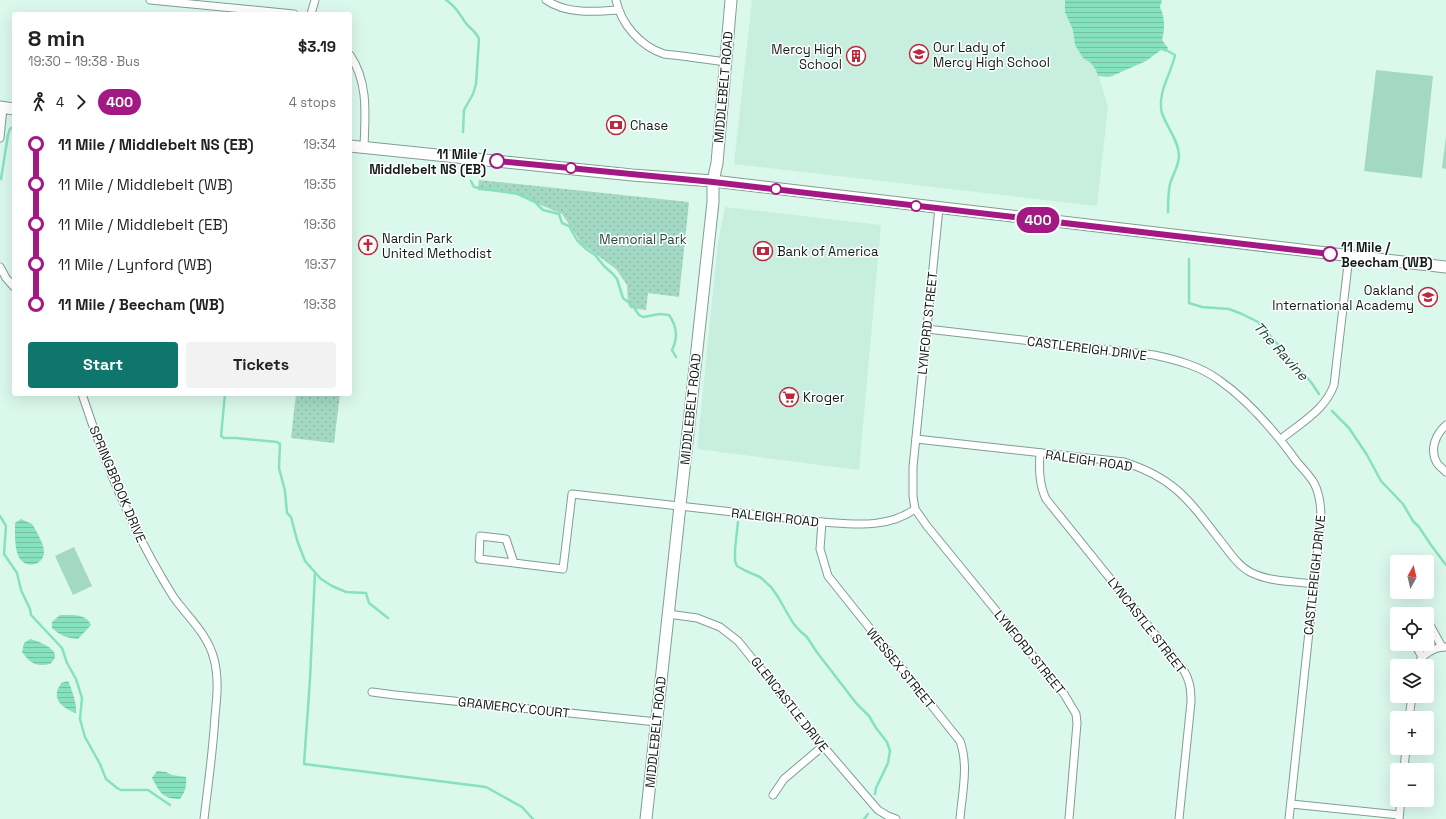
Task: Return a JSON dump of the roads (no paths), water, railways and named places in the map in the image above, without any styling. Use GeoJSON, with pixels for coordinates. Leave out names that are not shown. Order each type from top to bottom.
{"type":"FeatureCollection","features":[{"type":"Feature","properties":{"kind":"street"},"geometry":{"type":"LineString","coordinates":[[150,0],[273,12]]}},
{"type":"Feature","properties":{"kind":"street"},"geometry":{"type":"LineString","coordinates":[[312,12],[315,0]]}},
{"type":"Feature","properties":{"kind":"street"},"geometry":{"type":"LineString","coordinates":[[546,0],[551,4],[575,11],[594,12],[618,10]]}},
{"type":"Feature","properties":{"kind":"street"},"geometry":{"type":"LineString","coordinates":[[616,0],[618,10],[631,30],[648,46],[664,54],[726,62]]}},
{"type":"Feature","properties":{"kind":"street","name":"MIDDLEBELT ROAD"},"geometry":{"type":"LineString","coordinates":[[646,819],[713,202],[713,182],[717,163],[731,0]]}},
{"type":"Feature","properties":{"kind":"street"},"geometry":{"type":"LineString","coordinates":[[352,58],[363,81],[365,105],[364,147]]}},
{"type":"Feature","properties":{"kind":"street"},"geometry":{"type":"LineString","coordinates":[[0,138],[6,108]]}},
{"type":"Feature","properties":{"kind":"street"},"geometry":{"type":"LineString","coordinates":[[352,146],[713,182],[1446,267]]}},
{"type":"Feature","properties":{"kind":"street","name":"LYNFORD STREET"},"geometry":{"type":"LineString","coordinates":[[939,208],[912,481],[912,496],[915,509],[1064,694],[1076,714],[1077,732],[1069,819]]}},
{"type":"Feature","properties":{"kind":"street"},"geometry":{"type":"LineString","coordinates":[[1281,439],[1320,408],[1326,401],[1334,384],[1348,256]]}},
{"type":"Feature","properties":{"kind":"street"},"geometry":{"type":"LineString","coordinates":[[0,267],[12,286]]}},
{"type":"Feature","properties":{"kind":"street","name":"CASTLEREIGH DRIVE"},"geometry":{"type":"LineString","coordinates":[[927,329],[1154,355],[1174,359],[1193,366],[1219,380],[1236,394],[1281,439],[1314,483],[1321,506],[1321,519],[1289,819]]}},
{"type":"Feature","properties":{"kind":"street","name":"SPRINGBROOK DRIVE"},"geometry":{"type":"LineString","coordinates":[[83,396],[112,477],[132,523],[177,602],[201,630],[211,649],[214,659],[217,687],[216,710],[204,819]]}},
{"type":"Feature","properties":{"kind":"street"},"geometry":{"type":"LineString","coordinates":[[1446,425],[1435,438],[1434,446],[1437,463],[1446,472]]}},
{"type":"Feature","properties":{"kind":"street","name":"RALEIGH ROAD"},"geometry":{"type":"LineString","coordinates":[[916,439],[1124,462],[1156,474],[1171,484],[1181,493],[1232,556],[1249,571],[1259,576],[1313,584]]}},
{"type":"Feature","properties":{"kind":"street","name":"LYNCASTLE STREET"},"geometry":{"type":"LineString","coordinates":[[1040,453],[1040,478],[1042,490],[1046,499],[1189,678],[1191,687],[1191,702],[1179,819]]}},
{"type":"Feature","properties":{"kind":"street","name":"RALEIGH ROAD"},"geometry":{"type":"LineString","coordinates":[[514,563],[563,569],[572,494],[822,522],[873,524],[892,521],[907,515],[915,509]]}},
{"type":"Feature","properties":{"kind":"street","name":"WESSEX STREET"},"geometry":{"type":"LineString","coordinates":[[822,522],[820,549],[828,576],[960,741],[965,763],[960,819]]}},
{"type":"Feature","properties":{"kind":"street"},"geometry":{"type":"LineString","coordinates":[[480,536],[506,539],[514,563],[479,559],[480,536]]}},
{"type":"Feature","properties":{"kind":"street","name":"GLENCASTLE DRIVE"},"geometry":{"type":"LineString","coordinates":[[668,614],[697,618],[720,627],[735,638],[753,658],[823,746],[878,810],[896,819]]}},
{"type":"Feature","properties":{"kind":"street"},"geometry":{"type":"LineString","coordinates":[[1434,632],[1444,647]]}},
{"type":"Feature","properties":{"kind":"street"},"geometry":{"type":"LineString","coordinates":[[1418,651],[1422,658],[1437,647],[1444,647]]}},
{"type":"Feature","properties":{"kind":"street","name":"GRAMERCY COURT"},"geometry":{"type":"LineString","coordinates":[[372,692],[657,722]]}},
{"type":"Feature","properties":{"kind":"street"},"geometry":{"type":"LineString","coordinates":[[773,795],[784,779],[823,746]]}},
{"type":"Feature","properties":{"kind":"street"},"geometry":{"type":"LineString","coordinates":[[1291,804],[1399,817],[1400,807]]}},
{"type":"Feature","properties":{"kind":"waterway"},"geometry":{"type":"LineString","coordinates":[[446,0],[454,7],[479,39],[476,84],[473,94],[464,110],[463,132]]}},
{"type":"Feature","properties":{"kind":"waterway","name":"The Ravine"},"geometry":{"type":"LineString","coordinates":[[1164,49],[1175,55],[1163,88],[1161,109],[1176,142],[1179,155],[1178,163],[1169,187],[1168,212]]}},
{"type":"Feature","properties":{"kind":"waterway"},"geometry":{"type":"LineString","coordinates":[[1,179],[8,135],[12,128]]}},
{"type":"Feature","properties":{"kind":"waterway"},"geometry":{"type":"LineString","coordinates":[[471,181],[474,187],[518,194],[535,202],[543,210],[559,214],[562,223],[569,226],[577,240],[595,255],[617,279],[623,298],[633,306],[639,315],[643,317],[660,314],[669,315],[674,323],[676,332],[672,350],[676,357]]}},
{"type":"Feature","properties":{"kind":"waterway","name":"The Ravine"},"geometry":{"type":"LineString","coordinates":[[1189,259],[1189,303],[1202,307],[1229,309],[1258,322],[1311,382],[1319,394]]}},
{"type":"Feature","properties":{"kind":"waterway"},"geometry":{"type":"LineString","coordinates":[[225,396],[221,436],[224,438],[277,442],[280,444],[279,468],[285,491],[287,513],[291,517],[297,540],[305,561],[321,579],[332,586],[346,592],[366,593],[369,603],[388,618]]}},
{"type":"Feature","properties":{"kind":"waterway","name":"The Ravine"},"geometry":{"type":"LineString","coordinates":[[1332,411],[1349,428],[1367,455],[1381,481],[1403,504],[1413,521],[1419,527],[1446,565]]}},
{"type":"Feature","properties":{"kind":"waterway"},"geometry":{"type":"LineString","coordinates":[[0,516],[6,526],[4,554],[17,573],[21,590],[30,609],[31,615],[62,648],[67,663],[76,679],[82,698],[80,719],[85,737],[100,764],[106,779],[121,790],[148,790],[170,805]]}},
{"type":"Feature","properties":{"kind":"waterway"},"geometry":{"type":"LineString","coordinates":[[738,522],[735,549],[735,561],[737,566],[760,577],[771,587],[793,623],[807,637],[856,703],[869,716],[887,742],[890,751],[888,763],[876,788],[875,794]]}},
{"type":"Feature","properties":{"kind":"waterway"},"geometry":{"type":"LineString","coordinates":[[315,573],[304,764],[486,787],[522,807],[533,819]]}},
{"type":"Feature","properties":{"kind":"waterway"},"geometry":{"type":"LineString","coordinates":[[864,819],[868,814]]}},
{"type":"Feature","properties":{"kind":"place","name":"Our Lady of Mercy High School"},"geometry":{"type":"Point","coordinates":[919,54]}},
{"type":"Feature","properties":{"kind":"place","name":"Mercy High School"},"geometry":{"type":"Point","coordinates":[856,56]}},
{"type":"Feature","properties":{"kind":"place","name":"Chase"},"geometry":{"type":"Point","coordinates":[616,125]}},
{"type":"Feature","properties":{"kind":"place","name":"11 Mile / Middlebelt NS (EB)"},"geometry":{"type":"Point","coordinates":[497,161]}},
{"type":"Feature","properties":{"kind":"place","name":"Nardin Park United Methodist"},"geometry":{"type":"Point","coordinates":[368,245]}},
{"type":"Feature","properties":{"kind":"place","name":"Bank of America"},"geometry":{"type":"Point","coordinates":[763,251]}},
{"type":"Feature","properties":{"kind":"place","name":"11 Mile / Beecham (WB)"},"geometry":{"type":"Point","coordinates":[1330,254]}},
{"type":"Feature","properties":{"kind":"place","name":"Oakland International Academy"},"geometry":{"type":"Point","coordinates":[1428,297]}},
{"type":"Feature","properties":{"kind":"place","name":"Kroger"},"geometry":{"type":"Point","coordinates":[789,397]}},
{"type":"Feature","properties":{"kind":"park label","name":"Memorial Park"},"geometry":{"type":"Point","coordinates":[643,239]}}]}
